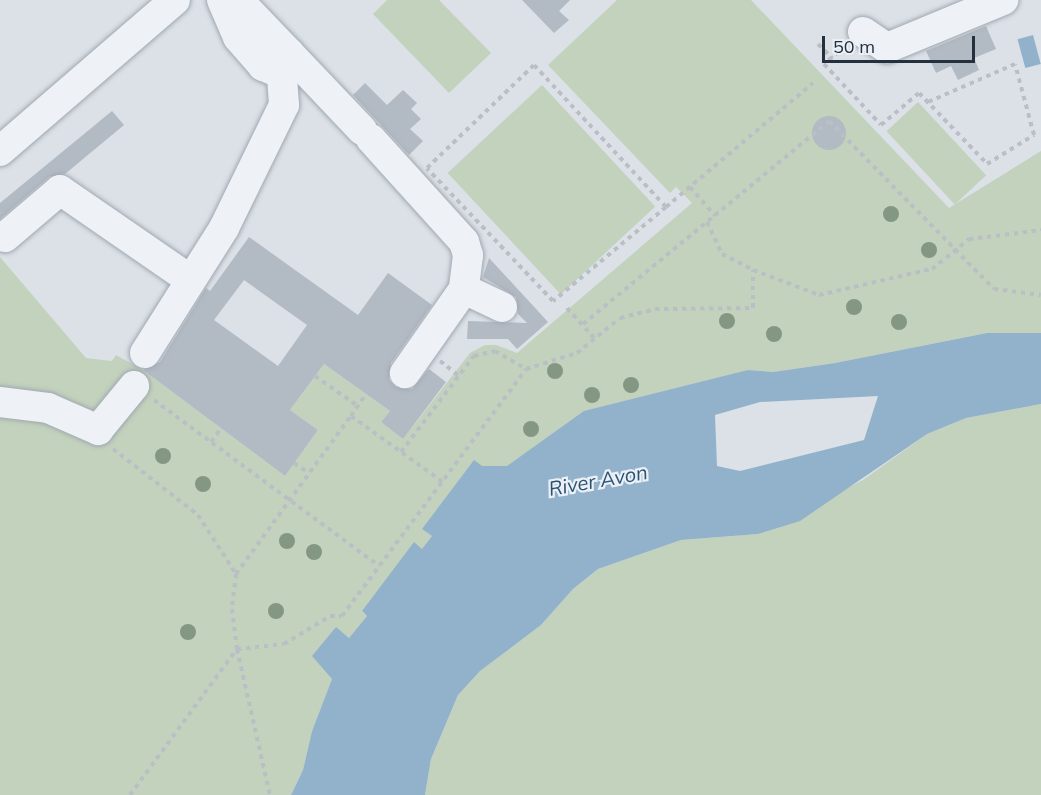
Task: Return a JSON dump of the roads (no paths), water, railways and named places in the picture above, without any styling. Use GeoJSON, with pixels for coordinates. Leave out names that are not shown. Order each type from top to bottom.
{"type":"FeatureCollection","features":[{"type":"Feature","properties":{"kind":"lane"},"geometry":{"type":"LineString","coordinates":[[0,151],[175,0]]}},
{"type":"Feature","properties":{"kind":"lane"},"geometry":{"type":"LineString","coordinates":[[222,0],[238,37],[263,66],[286,64]]}},
{"type":"Feature","properties":{"kind":"lane"},"geometry":{"type":"LineString","coordinates":[[238,0],[286,64],[366,134],[464,242],[468,273],[464,289],[405,373]]}},
{"type":"Feature","properties":{"kind":"lane"},"geometry":{"type":"LineString","coordinates":[[863,32],[887,48],[1003,0]]}},
{"type":"Feature","properties":{"kind":"lane"},"geometry":{"type":"LineString","coordinates":[[145,353],[189,279],[224,228],[284,105],[286,64]]}},
{"type":"Feature","properties":{"kind":"lane"},"geometry":{"type":"LineString","coordinates":[[5,237],[60,190],[189,279]]}},
{"type":"Feature","properties":{"kind":"lane"},"geometry":{"type":"LineString","coordinates":[[464,289],[502,307]]}},
{"type":"Feature","properties":{"kind":"lane"},"geometry":{"type":"LineString","coordinates":[[0,402],[48,408],[98,430],[134,386]]}},
{"type":"Feature","properties":{"kind":"water"},"geometry":{"type":"Polygon","coordinates":[[[1033,35],[1041,64],[1025,68],[1018,39],[1033,35]]]}},
{"type":"Feature","properties":{"kind":"water","name":"River Avon"},"geometry":{"type":"Polygon","coordinates":[[[987,333],[1041,333],[1041,404],[966,418],[927,434],[800,521],[758,534],[681,540],[598,569],[573,589],[541,625],[480,671],[458,695],[431,759],[425,795],[291,795],[303,770],[312,731],[332,679],[312,656],[336,627],[349,638],[367,616],[362,611],[414,542],[422,549],[432,536],[422,529],[474,460],[482,466],[507,466],[584,411],[748,370],[773,372],[835,363],[987,333]],[[878,396],[760,402],[715,415],[717,466],[740,471],[864,440],[878,396]]]}}]}
